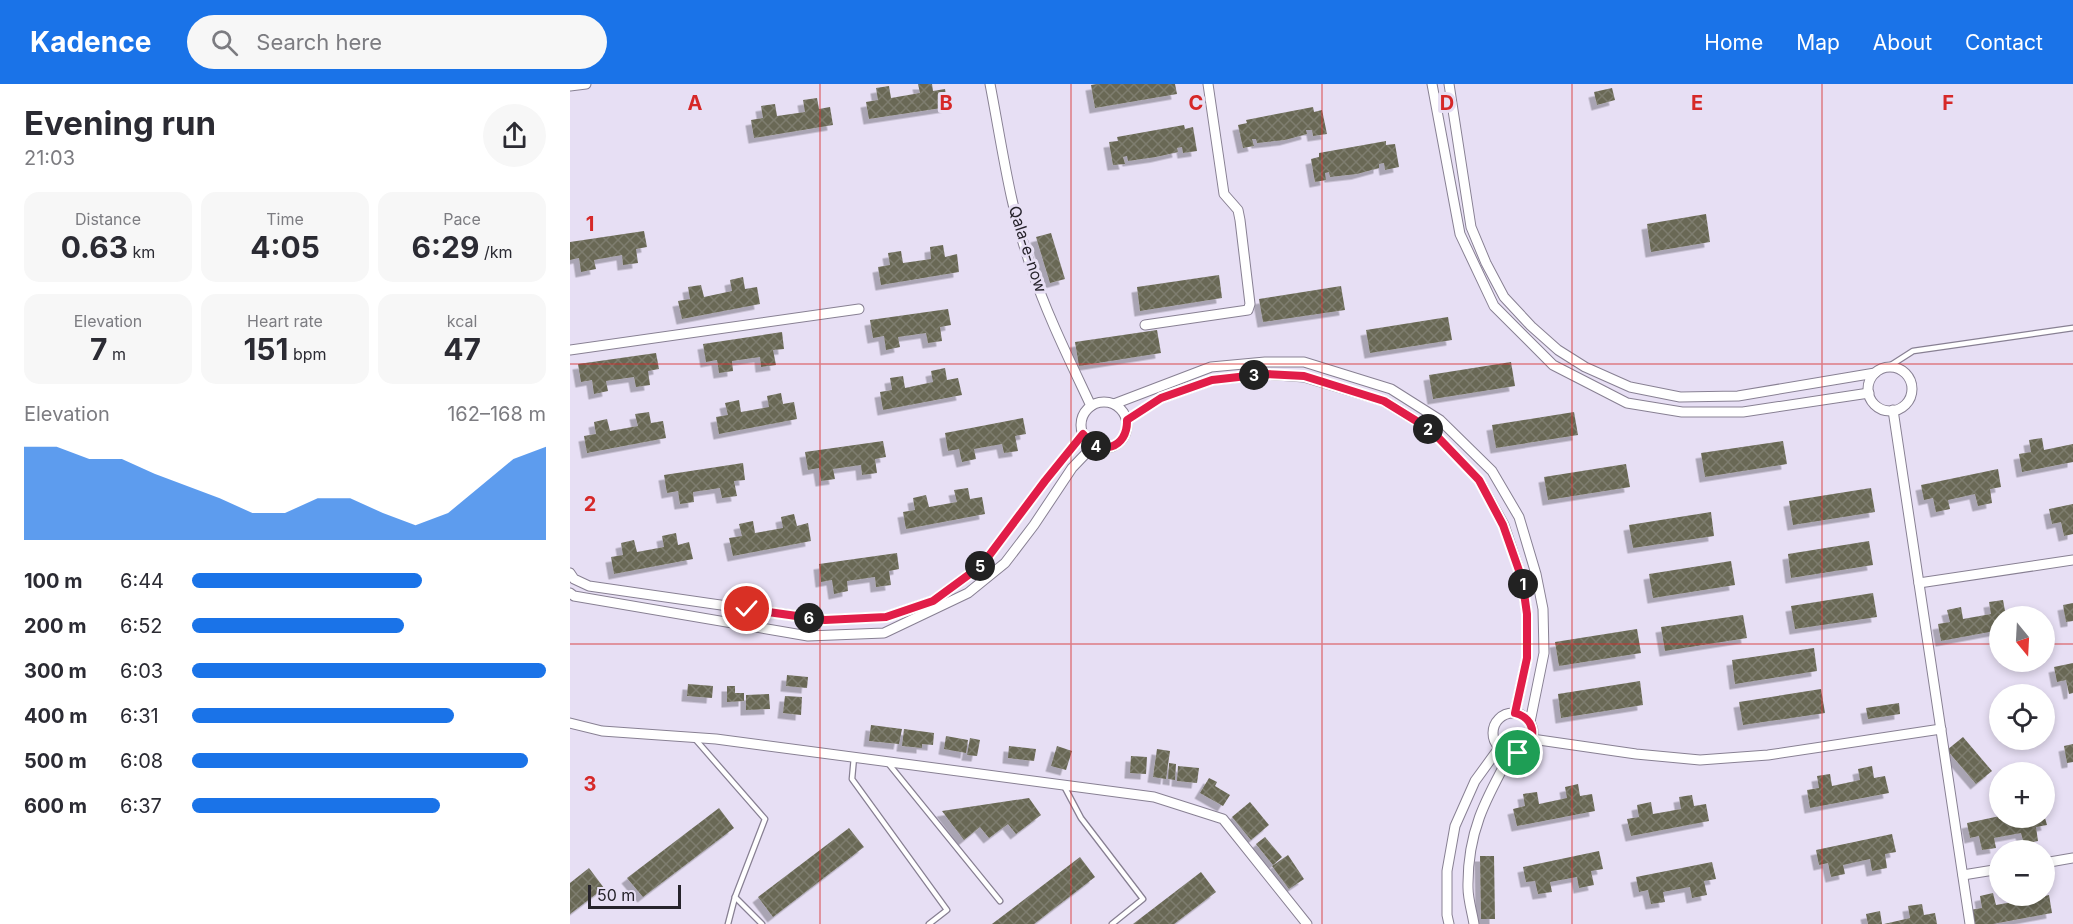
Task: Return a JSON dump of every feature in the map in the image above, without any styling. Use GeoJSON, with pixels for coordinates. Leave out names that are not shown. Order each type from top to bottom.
{"type":"FeatureCollection","features":[{"type":"Feature","properties":{"kind":"street"},"geometry":{"type":"LineString","coordinates":[[570,87],[586,84]]}},
{"type":"Feature","properties":{"kind":"street","name":"Qala-e-now"},"geometry":{"type":"LineString","coordinates":[[990,84],[1009,188],[1031,267],[1060,339],[1091,406]]}},
{"type":"Feature","properties":{"kind":"street"},"geometry":{"type":"LineString","coordinates":[[1145,326],[1248,310],[1250,304],[1240,220],[1238,210],[1224,194],[1208,84]]}},
{"type":"Feature","properties":{"kind":"street"},"geometry":{"type":"LineString","coordinates":[[1432,84],[1460,234],[1494,306],[1553,365],[1627,402],[1682,412],[1743,412],[1869,393]]}},
{"type":"Feature","properties":{"kind":"street"},"geometry":{"type":"LineString","coordinates":[[1449,84],[1471,227],[1504,297],[1558,350],[1585,367],[1630,387],[1680,397],[1738,396],[1875,373],[1888,367],[1902,371],[1911,381],[1912,388],[1908,401],[1903,406],[1893,410],[1880,408],[1871,399],[1868,386],[1875,373]]}},
{"type":"Feature","properties":{"kind":"street"},"geometry":{"type":"LineString","coordinates":[[570,350],[859,309]]}},
{"type":"Feature","properties":{"kind":"street"},"geometry":{"type":"LineString","coordinates":[[1114,404],[1125,413],[1127,420],[1127,428],[1121,441],[1108,448],[1094,445],[1083,434],[1082,419],[1091,406],[1098,403],[1114,404],[1211,367],[1265,362],[1304,362],[1391,389],[1440,420],[1492,471],[1519,517],[1536,574],[1543,609],[1544,653],[1530,722],[1532,739],[1524,750],[1511,753],[1498,748],[1492,737],[1494,724],[1503,715],[1521,714],[1530,722]]}},
{"type":"Feature","properties":{"kind":"street"},"geometry":{"type":"LineString","coordinates":[[1127,420],[1161,398],[1212,380],[1265,374],[1304,376],[1384,401],[1431,430],[1479,480],[1503,525],[1522,579],[1527,614],[1527,658],[1515,713]]}},
{"type":"Feature","properties":{"kind":"street"},"geometry":{"type":"LineString","coordinates":[[1893,410],[1970,924]]}},
{"type":"Feature","properties":{"kind":"street"},"geometry":{"type":"LineString","coordinates":[[570,573],[574,579],[589,586],[825,620],[886,617],[933,601],[982,565],[1083,434]]}},
{"type":"Feature","properties":{"kind":"street"},"geometry":{"type":"LineString","coordinates":[[570,593],[574,596],[808,636],[884,633],[968,593],[1005,563],[1072,468],[1094,445]]}},
{"type":"Feature","properties":{"kind":"street"},"geometry":{"type":"LineString","coordinates":[[1919,583],[2073,560]]}},
{"type":"Feature","properties":{"kind":"street"},"geometry":{"type":"LineString","coordinates":[[570,723],[602,731],[694,738],[1154,796],[1223,819],[1307,924]]}},
{"type":"Feature","properties":{"kind":"street"},"geometry":{"type":"LineString","coordinates":[[1532,739],[1636,754],[1700,760],[1768,755],[1941,729]]}},
{"type":"Feature","properties":{"kind":"street"},"geometry":{"type":"LineString","coordinates":[[1449,924],[1447,871],[1455,826],[1475,781],[1498,748]]}},
{"type":"Feature","properties":{"kind":"street"},"geometry":{"type":"LineString","coordinates":[[1474,924],[1467,889],[1472,835],[1489,794],[1511,753]]}},
{"type":"Feature","properties":{"kind":"street"},"geometry":{"type":"LineString","coordinates":[[2055,861],[2073,858]]}},
{"type":"Feature","properties":{"kind":"street"},"geometry":{"type":"LineString","coordinates":[[1963,875],[1989,871]]}},
{"type":"Feature","properties":{"kind":"lane"},"geometry":{"type":"LineString","coordinates":[[1888,367],[1913,351],[2073,328]]}},
{"type":"Feature","properties":{"kind":"lane"},"geometry":{"type":"LineString","coordinates":[[694,738],[765,819],[735,897],[728,924]]}},
{"type":"Feature","properties":{"kind":"lane"},"geometry":{"type":"LineString","coordinates":[[854,757],[852,779],[947,910],[929,924]]}},
{"type":"Feature","properties":{"kind":"lane"},"geometry":{"type":"LineString","coordinates":[[887,761],[1000,901]]}},
{"type":"Feature","properties":{"kind":"lane"},"geometry":{"type":"LineString","coordinates":[[1063,783],[1081,818],[1143,899],[1112,924]]}},
{"type":"Feature","properties":{"kind":"lane"},"geometry":{"type":"LineString","coordinates":[[735,897],[762,924]]}},
{"type":"Feature","properties":{"kind":"building"},"geometry":{"type":"Polygon","coordinates":[[[918,84],[932,84],[933,91],[945,89],[948,107],[869,119],[866,102],[878,100],[876,88],[889,86],[891,98],[920,93],[918,84]]]}},
{"type":"Feature","properties":{"kind":"building"},"geometry":{"type":"Polygon","coordinates":[[[1175,84],[1177,94],[1095,108],[1091,85],[1175,84]]]}},
{"type":"Feature","properties":{"kind":"building"},"geometry":{"type":"Polygon","coordinates":[[[1612,88],[1615,100],[1597,105],[1594,92],[1612,88]]]}},
{"type":"Feature","properties":{"kind":"building"},"geometry":{"type":"Polygon","coordinates":[[[817,98],[819,109],[830,107],[833,125],[754,138],[751,120],[763,118],[761,106],[775,104],[777,116],[805,112],[803,100],[817,98]]]}},
{"type":"Feature","properties":{"kind":"building"},"geometry":{"type":"Polygon","coordinates":[[[1313,107],[1314,112],[1322,110],[1327,134],[1313,136],[1312,130],[1306,130],[1307,134],[1285,140],[1257,143],[1256,139],[1252,139],[1254,146],[1243,148],[1238,125],[1247,123],[1246,120],[1313,107]]]}},
{"type":"Feature","properties":{"kind":"building"},"geometry":{"type":"Polygon","coordinates":[[[1184,125],[1185,129],[1193,127],[1197,151],[1183,153],[1182,147],[1177,148],[1178,152],[1128,161],[1127,156],[1123,157],[1125,164],[1113,165],[1109,142],[1118,141],[1117,137],[1184,125]]]}},
{"type":"Feature","properties":{"kind":"building"},"geometry":{"type":"Polygon","coordinates":[[[1386,141],[1386,145],[1395,144],[1399,167],[1385,170],[1384,163],[1379,164],[1379,168],[1357,174],[1330,177],[1329,172],[1325,173],[1326,180],[1315,182],[1311,159],[1319,157],[1319,153],[1386,141]]]}},
{"type":"Feature","properties":{"kind":"building"},"geometry":{"type":"Polygon","coordinates":[[[1706,214],[1710,242],[1651,252],[1647,224],[1706,214]]]}},
{"type":"Feature","properties":{"kind":"building"},"geometry":{"type":"Polygon","coordinates":[[[644,231],[647,247],[636,249],[638,263],[623,265],[622,255],[594,260],[596,269],[581,272],[579,258],[570,260],[570,242],[644,231]]]}},
{"type":"Feature","properties":{"kind":"building"},"geometry":{"type":"Polygon","coordinates":[[[1051,233],[1065,279],[1050,283],[1036,237],[1051,233]]]}},
{"type":"Feature","properties":{"kind":"building"},"geometry":{"type":"Polygon","coordinates":[[[943,245],[945,257],[957,254],[959,272],[881,285],[878,267],[890,265],[888,253],[901,251],[903,263],[931,259],[930,247],[943,245]]]}},
{"type":"Feature","properties":{"kind":"building"},"geometry":{"type":"Polygon","coordinates":[[[1219,275],[1222,298],[1140,311],[1137,287],[1219,275]]]}},
{"type":"Feature","properties":{"kind":"building"},"geometry":{"type":"Polygon","coordinates":[[[743,277],[745,289],[757,287],[760,304],[682,319],[678,301],[690,299],[688,287],[701,285],[704,297],[732,291],[730,280],[743,277]]]}},
{"type":"Feature","properties":{"kind":"building"},"geometry":{"type":"Polygon","coordinates":[[[1341,286],[1345,310],[1263,322],[1259,299],[1341,286]]]}},
{"type":"Feature","properties":{"kind":"building"},"geometry":{"type":"Polygon","coordinates":[[[948,309],[951,325],[940,327],[942,341],[928,343],[926,333],[898,337],[900,347],[886,350],[884,336],[873,338],[870,320],[948,309]]]}},
{"type":"Feature","properties":{"kind":"building"},"geometry":{"type":"Polygon","coordinates":[[[1448,317],[1452,340],[1370,353],[1366,330],[1448,317]]]}},
{"type":"Feature","properties":{"kind":"building"},"geometry":{"type":"Polygon","coordinates":[[[1157,330],[1161,353],[1079,366],[1075,342],[1157,330]]]}},
{"type":"Feature","properties":{"kind":"building"},"geometry":{"type":"Polygon","coordinates":[[[782,332],[784,349],[773,350],[776,365],[761,367],[760,357],[732,361],[733,371],[719,373],[717,360],[706,362],[703,344],[782,332]]]}},
{"type":"Feature","properties":{"kind":"building"},"geometry":{"type":"Polygon","coordinates":[[[656,353],[659,369],[648,371],[650,385],[636,387],[634,377],[606,381],[608,391],[594,394],[592,380],[581,382],[578,364],[656,353]]]}},
{"type":"Feature","properties":{"kind":"building"},"geometry":{"type":"Polygon","coordinates":[[[1511,362],[1515,386],[1433,399],[1429,375],[1511,362]]]}},
{"type":"Feature","properties":{"kind":"building"},"geometry":{"type":"Polygon","coordinates":[[[945,368],[947,380],[958,378],[962,395],[883,410],[880,392],[892,390],[890,378],[903,376],[905,388],[933,382],[931,371],[945,368]]]}},
{"type":"Feature","properties":{"kind":"building"},"geometry":{"type":"Polygon","coordinates":[[[781,393],[783,404],[794,402],[797,419],[719,434],[716,417],[728,415],[725,403],[739,400],[741,412],[769,407],[767,396],[781,393]]]}},
{"type":"Feature","properties":{"kind":"building"},"geometry":{"type":"Polygon","coordinates":[[[649,412],[651,423],[663,421],[666,438],[587,453],[584,436],[596,434],[594,422],[607,419],[610,431],[638,426],[635,414],[649,412]]]}},
{"type":"Feature","properties":{"kind":"building"},"geometry":{"type":"Polygon","coordinates":[[[1574,412],[1578,435],[1496,448],[1492,425],[1574,412]]]}},
{"type":"Feature","properties":{"kind":"building"},"geometry":{"type":"Polygon","coordinates":[[[1023,418],[1026,434],[1015,436],[1018,451],[1004,453],[1002,444],[974,449],[976,459],[962,462],[959,449],[948,451],[945,433],[1023,418]]]}},
{"type":"Feature","properties":{"kind":"building"},"geometry":{"type":"Polygon","coordinates":[[[2042,438],[2044,450],[2073,444],[2073,462],[2022,472],[2019,454],[2031,452],[2029,440],[2042,438]]]}},
{"type":"Feature","properties":{"kind":"building"},"geometry":{"type":"Polygon","coordinates":[[[883,441],[886,457],[875,459],[877,473],[862,475],[861,465],[833,469],[835,479],[821,481],[819,468],[808,470],[805,452],[883,441]]]}},
{"type":"Feature","properties":{"kind":"building"},"geometry":{"type":"Polygon","coordinates":[[[1783,441],[1787,464],[1705,477],[1701,453],[1783,441]]]}},
{"type":"Feature","properties":{"kind":"building"},"geometry":{"type":"Polygon","coordinates":[[[743,463],[745,480],[734,481],[737,496],[722,498],[720,488],[693,492],[694,502],[680,504],[678,491],[667,493],[664,475],[743,463]]]}},
{"type":"Feature","properties":{"kind":"building"},"geometry":{"type":"Polygon","coordinates":[[[1626,464],[1630,487],[1548,500],[1544,477],[1626,464]]]}},
{"type":"Feature","properties":{"kind":"building"},"geometry":{"type":"Polygon","coordinates":[[[1998,469],[2001,487],[1990,489],[1992,503],[1978,506],[1975,494],[1948,500],[1950,509],[1936,512],[1933,498],[1924,500],[1921,485],[1998,469]]]}},
{"type":"Feature","properties":{"kind":"building"},"geometry":{"type":"Polygon","coordinates":[[[968,488],[970,499],[982,497],[985,514],[906,529],[903,512],[915,510],[913,498],[926,495],[929,507],[957,502],[954,490],[968,488]]]}},
{"type":"Feature","properties":{"kind":"building"},"geometry":{"type":"Polygon","coordinates":[[[1871,488],[1875,512],[1793,525],[1789,501],[1871,488]]]}},
{"type":"Feature","properties":{"kind":"building"},"geometry":{"type":"Polygon","coordinates":[[[2073,504],[2073,534],[2064,536],[2061,522],[2052,524],[2049,509],[2073,504]]]}},
{"type":"Feature","properties":{"kind":"building"},"geometry":{"type":"Polygon","coordinates":[[[1711,512],[1714,536],[1633,548],[1629,525],[1711,512]]]}},
{"type":"Feature","properties":{"kind":"building"},"geometry":{"type":"Polygon","coordinates":[[[794,514],[797,526],[808,523],[811,541],[733,556],[729,538],[742,536],[739,524],[753,521],[755,533],[783,528],[781,517],[794,514]]]}},
{"type":"Feature","properties":{"kind":"building"},"geometry":{"type":"Polygon","coordinates":[[[676,533],[678,545],[689,542],[693,559],[614,574],[611,557],[623,555],[621,543],[634,540],[637,552],[664,547],[662,536],[676,533]]]}},
{"type":"Feature","properties":{"kind":"building"},"geometry":{"type":"Polygon","coordinates":[[[1869,541],[1873,565],[1791,578],[1788,554],[1869,541]]]}},
{"type":"Feature","properties":{"kind":"building"},"geometry":{"type":"Polygon","coordinates":[[[897,553],[899,569],[889,571],[891,585],[876,587],[875,577],[847,581],[848,591],[834,594],[832,580],[821,582],[819,564],[897,553]]]}},
{"type":"Feature","properties":{"kind":"building"},"geometry":{"type":"Polygon","coordinates":[[[1731,561],[1735,585],[1653,598],[1649,574],[1731,561]]]}},
{"type":"Feature","properties":{"kind":"building"},"geometry":{"type":"Polygon","coordinates":[[[1873,593],[1877,617],[1795,629],[1791,606],[1873,593]]]}},
{"type":"Feature","properties":{"kind":"building"},"geometry":{"type":"Polygon","coordinates":[[[2003,600],[2004,606],[1990,606],[1989,602],[2003,600]]]}},
{"type":"Feature","properties":{"kind":"building"},"geometry":{"type":"Polygon","coordinates":[[[2073,603],[2073,621],[2066,622],[2063,605],[2073,603]]]}},
{"type":"Feature","properties":{"kind":"building"},"geometry":{"type":"Polygon","coordinates":[[[1961,607],[1963,619],[1989,614],[1989,632],[1941,641],[1938,624],[1950,622],[1947,610],[1961,607]]]}},
{"type":"Feature","properties":{"kind":"building"},"geometry":{"type":"Polygon","coordinates":[[[1743,615],[1747,638],[1665,651],[1661,627],[1743,615]]]}},
{"type":"Feature","properties":{"kind":"building"},"geometry":{"type":"Polygon","coordinates":[[[1637,629],[1641,653],[1559,666],[1555,642],[1637,629]]]}},
{"type":"Feature","properties":{"kind":"building"},"geometry":{"type":"Polygon","coordinates":[[[1814,648],[1817,671],[1735,684],[1732,660],[1814,648]]]}},
{"type":"Feature","properties":{"kind":"building"},"geometry":{"type":"Polygon","coordinates":[[[2073,663],[2073,693],[2069,694],[2066,680],[2057,682],[2055,667],[2073,663]]]}},
{"type":"Feature","properties":{"kind":"building"},"geometry":{"type":"Polygon","coordinates":[[[787,675],[808,677],[807,688],[786,686],[787,675]]]}},
{"type":"Feature","properties":{"kind":"building"},"geometry":{"type":"Polygon","coordinates":[[[1640,681],[1643,705],[1561,718],[1558,694],[1640,681]]]}},
{"type":"Feature","properties":{"kind":"building"},"geometry":{"type":"Polygon","coordinates":[[[688,684],[713,686],[712,698],[687,696],[688,684]]]}},
{"type":"Feature","properties":{"kind":"building"},"geometry":{"type":"Polygon","coordinates":[[[727,686],[735,686],[735,693],[744,693],[744,701],[727,702],[727,686]]]}},
{"type":"Feature","properties":{"kind":"building"},"geometry":{"type":"Polygon","coordinates":[[[1821,689],[1825,713],[1743,725],[1739,702],[1821,689]]]}},
{"type":"Feature","properties":{"kind":"building"},"geometry":{"type":"Polygon","coordinates":[[[769,694],[770,709],[746,710],[746,695],[769,694]]]}},
{"type":"Feature","properties":{"kind":"building"},"geometry":{"type":"Polygon","coordinates":[[[785,696],[802,697],[801,715],[783,713],[785,696]]]}},
{"type":"Feature","properties":{"kind":"building"},"geometry":{"type":"Polygon","coordinates":[[[1899,703],[1900,714],[1868,719],[1866,708],[1899,703]]]}},
{"type":"Feature","properties":{"kind":"building"},"geometry":{"type":"Polygon","coordinates":[[[871,725],[902,729],[899,744],[869,741],[871,725]]]}},
{"type":"Feature","properties":{"kind":"building"},"geometry":{"type":"Polygon","coordinates":[[[904,729],[934,733],[933,745],[922,744],[922,748],[902,746],[904,729]]]}},
{"type":"Feature","properties":{"kind":"building"},"geometry":{"type":"Polygon","coordinates":[[[946,736],[968,740],[966,753],[944,749],[946,736]]]}},
{"type":"Feature","properties":{"kind":"building"},"geometry":{"type":"Polygon","coordinates":[[[1963,737],[1989,767],[1989,773],[1976,784],[1947,750],[1963,737]]]}},
{"type":"Feature","properties":{"kind":"building"},"geometry":{"type":"Polygon","coordinates":[[[970,738],[980,740],[977,756],[967,755],[970,738]]]}},
{"type":"Feature","properties":{"kind":"building"},"geometry":{"type":"Polygon","coordinates":[[[2073,744],[2073,762],[2067,763],[2064,746],[2073,744]]]}},
{"type":"Feature","properties":{"kind":"building"},"geometry":{"type":"Polygon","coordinates":[[[1009,746],[1036,749],[1034,761],[1008,758],[1009,746]]]}},
{"type":"Feature","properties":{"kind":"building"},"geometry":{"type":"Polygon","coordinates":[[[1057,746],[1072,751],[1066,770],[1051,766],[1057,746]]]}},
{"type":"Feature","properties":{"kind":"building"},"geometry":{"type":"Polygon","coordinates":[[[1157,749],[1170,751],[1166,779],[1153,777],[1157,749]]]}},
{"type":"Feature","properties":{"kind":"building"},"geometry":{"type":"Polygon","coordinates":[[[1131,756],[1147,757],[1146,774],[1130,773],[1131,756]]]}},
{"type":"Feature","properties":{"kind":"building"},"geometry":{"type":"Polygon","coordinates":[[[1169,763],[1176,764],[1175,780],[1168,779],[1169,763]]]}},
{"type":"Feature","properties":{"kind":"building"},"geometry":{"type":"Polygon","coordinates":[[[1178,766],[1199,768],[1197,783],[1177,781],[1178,766]]]}},
{"type":"Feature","properties":{"kind":"building"},"geometry":{"type":"Polygon","coordinates":[[[1872,766],[1874,778],[1885,776],[1889,793],[1810,808],[1807,790],[1819,788],[1817,776],[1830,774],[1832,786],[1860,780],[1858,769],[1872,766]]]}},
{"type":"Feature","properties":{"kind":"building"},"geometry":{"type":"Polygon","coordinates":[[[1209,778],[1217,782],[1215,786],[1230,795],[1223,806],[1200,793],[1209,778]]]}},
{"type":"Feature","properties":{"kind":"building"},"geometry":{"type":"Polygon","coordinates":[[[1578,784],[1580,796],[1592,794],[1595,811],[1517,826],[1513,809],[1525,806],[1523,794],[1537,792],[1539,804],[1567,798],[1565,787],[1578,784]]]}},
{"type":"Feature","properties":{"kind":"building"},"geometry":{"type":"Polygon","coordinates":[[[1692,795],[1694,806],[1706,804],[1709,821],[1631,836],[1627,819],[1639,817],[1637,805],[1651,802],[1653,814],[1681,809],[1679,797],[1692,795]]]}},
{"type":"Feature","properties":{"kind":"building"},"geometry":{"type":"Polygon","coordinates":[[[1029,798],[1041,815],[1016,834],[1008,824],[989,838],[980,827],[964,840],[942,811],[1029,798]]]}},
{"type":"Feature","properties":{"kind":"building"},"geometry":{"type":"Polygon","coordinates":[[[1250,802],[1269,825],[1251,840],[1232,817],[1250,802]]]}},
{"type":"Feature","properties":{"kind":"building"},"geometry":{"type":"Polygon","coordinates":[[[719,808],[734,828],[643,897],[627,878],[719,808]]]}},
{"type":"Feature","properties":{"kind":"building"},"geometry":{"type":"Polygon","coordinates":[[[1989,818],[1989,828],[2036,828],[2038,840],[2023,840],[2021,833],[1989,840],[1989,849],[1982,850],[1979,836],[1970,838],[1967,823],[1989,818]]]}},
{"type":"Feature","properties":{"kind":"building"},"geometry":{"type":"Polygon","coordinates":[[[849,828],[864,847],[773,917],[758,897],[849,828]]]}},
{"type":"Feature","properties":{"kind":"building"},"geometry":{"type":"Polygon","coordinates":[[[1892,834],[1896,852],[1885,854],[1887,868],[1872,871],[1870,859],[1843,865],[1845,874],[1831,877],[1828,863],[1819,865],[1816,850],[1892,834]]]}},
{"type":"Feature","properties":{"kind":"building"},"geometry":{"type":"Polygon","coordinates":[[[1265,837],[1282,857],[1273,865],[1256,844],[1265,837]]]}},
{"type":"Feature","properties":{"kind":"building"},"geometry":{"type":"Polygon","coordinates":[[[1599,851],[1603,869],[1591,871],[1594,885],[1579,888],[1577,877],[1550,882],[1552,892],[1538,894],[1535,881],[1526,882],[1523,867],[1599,851]]]}},
{"type":"Feature","properties":{"kind":"building"},"geometry":{"type":"Polygon","coordinates":[[[1288,855],[1304,879],[1289,889],[1272,866],[1288,855]]]}},
{"type":"Feature","properties":{"kind":"building"},"geometry":{"type":"Polygon","coordinates":[[[1480,856],[1494,856],[1495,919],[1481,919],[1480,856]]]}},
{"type":"Feature","properties":{"kind":"building"},"geometry":{"type":"Polygon","coordinates":[[[1080,857],[1095,877],[1034,924],[992,924],[1080,857]]]}},
{"type":"Feature","properties":{"kind":"building"},"geometry":{"type":"Polygon","coordinates":[[[1712,862],[1716,879],[1704,881],[1707,895],[1692,898],[1690,887],[1663,892],[1665,902],[1651,904],[1648,890],[1639,892],[1636,877],[1712,862]]]}},
{"type":"Feature","properties":{"kind":"building"},"geometry":{"type":"Polygon","coordinates":[[[589,868],[604,888],[570,914],[570,883],[589,868]]]}},
{"type":"Feature","properties":{"kind":"building"},"geometry":{"type":"Polygon","coordinates":[[[1201,872],[1216,892],[1174,924],[1133,924],[1201,872]]]}},
{"type":"Feature","properties":{"kind":"building"},"geometry":{"type":"Polygon","coordinates":[[[1989,894],[1989,906],[2051,906],[2052,913],[1993,924],[1973,924],[1970,910],[1982,908],[1980,896],[1989,894]]]}},
{"type":"Feature","properties":{"kind":"building"},"geometry":{"type":"Polygon","coordinates":[[[1922,904],[1924,915],[1935,913],[1937,924],[1884,924],[1910,918],[1908,906],[1922,904]]]}},
{"type":"Feature","properties":{"kind":"building"},"geometry":{"type":"Polygon","coordinates":[[[1880,911],[1882,924],[1868,924],[1866,914],[1880,911]]]}},
{"type":"Feature","properties":{"kind":"route"},"geometry":{"type":"LineString","coordinates":[[747,609],[825,620],[886,617],[933,601],[982,565],[1083,434],[1094,445],[1108,448],[1121,441],[1127,428],[1127,420],[1161,398],[1212,380],[1265,374],[1304,376],[1384,401],[1431,430],[1479,480],[1503,525],[1522,579],[1527,614],[1527,658],[1515,713],[1521,714],[1530,722],[1533,734],[1529,745],[1518,753]]}}]}
